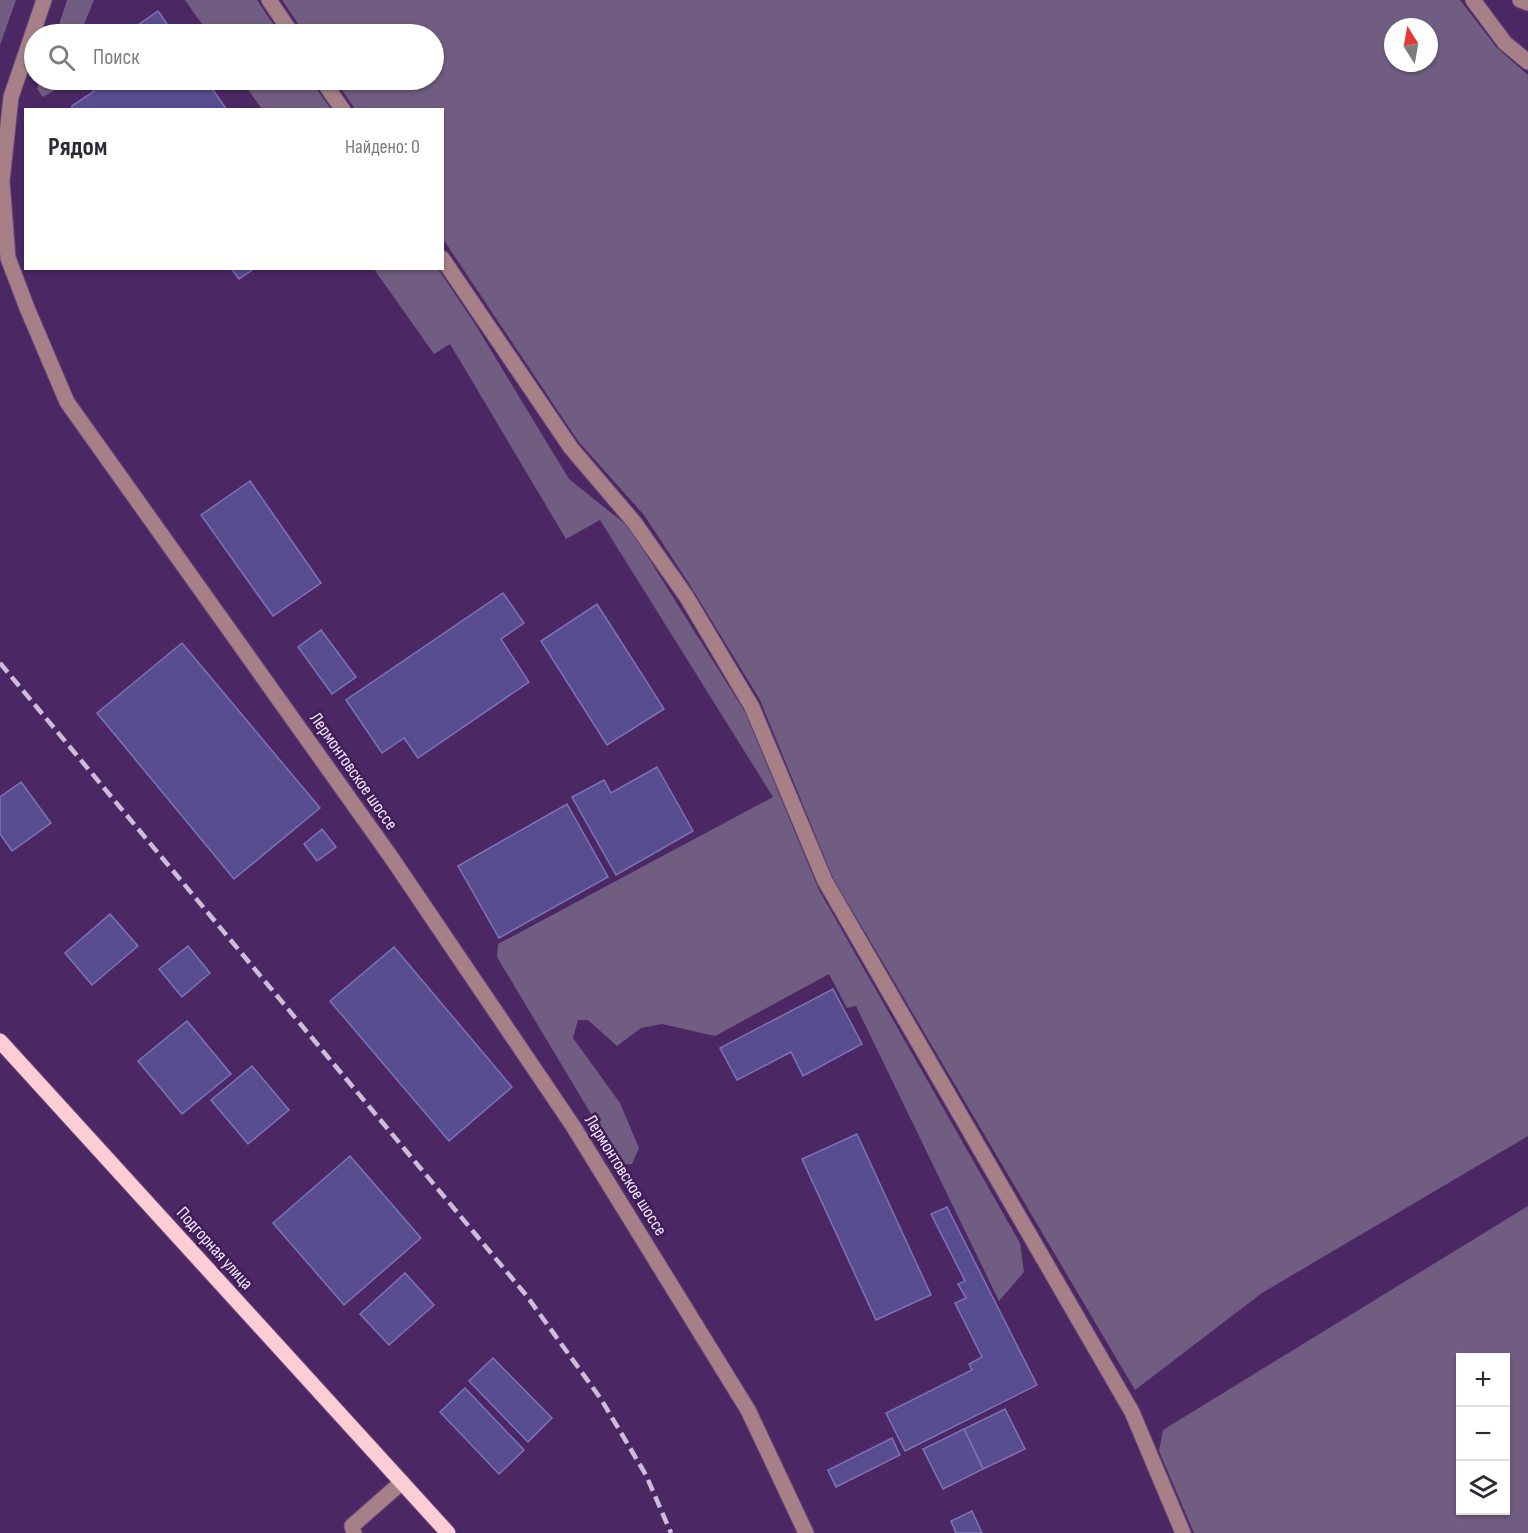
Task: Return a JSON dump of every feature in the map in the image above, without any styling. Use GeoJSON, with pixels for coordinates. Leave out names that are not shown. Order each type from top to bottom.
{"type":"FeatureCollection","features":[{"type":"Feature","properties":{"kind":"main road","name":"Подгорная улица"},"geometry":{"type":"LineString","coordinates":[[0,1041],[448,1533]]}},
{"type":"Feature","properties":{"kind":"street","name":"Лермонтовское шоссе"},"geometry":{"type":"LineString","coordinates":[[36,24],[44,0]]}},
{"type":"Feature","properties":{"kind":"street"},"geometry":{"type":"LineString","coordinates":[[269,0],[285,24]]}},
{"type":"Feature","properties":{"kind":"street"},"geometry":{"type":"LineString","coordinates":[[1473,0],[1505,43],[1528,62]]}},
{"type":"Feature","properties":{"kind":"street"},"geometry":{"type":"LineString","coordinates":[[1520,0],[1528,3]]}},
{"type":"Feature","properties":{"kind":"street","name":"Лермонтовское шоссе"},"geometry":{"type":"LineString","coordinates":[[24,59],[11,97],[3,181],[4,253],[67,402],[391,856],[573,1126],[748,1410],[806,1533]]}},
{"type":"Feature","properties":{"kind":"street"},"geometry":{"type":"LineString","coordinates":[[329,90],[342,108]]}},
{"type":"Feature","properties":{"kind":"street"},"geometry":{"type":"LineString","coordinates":[[444,261],[571,448],[634,522],[686,596],[752,707],[825,881],[1132,1412],[1184,1533]]}},
{"type":"Feature","properties":{"kind":"street"},"geometry":{"type":"LineString","coordinates":[[354,1533],[352,1526],[402,1482]]}},
{"type":"Feature","properties":{"kind":"shaded area"},"geometry":{"type":"Polygon","coordinates":[[[0,0],[16,0],[0,45],[0,0]]]}},
{"type":"Feature","properties":{"kind":"shaded area"},"geometry":{"type":"Polygon","coordinates":[[[67,0],[94,0],[84,24],[59,24],[67,0]]]}},
{"type":"Feature","properties":{"kind":"shaded area"},"geometry":{"type":"Polygon","coordinates":[[[185,0],[257,0],[273,24],[202,24],[185,0]]]}},
{"type":"Feature","properties":{"kind":"shaded area"},"geometry":{"type":"Polygon","coordinates":[[[282,0],[1460,0],[1497,48],[1528,75],[1528,1136],[1262,1293],[1135,1390],[833,878],[760,700],[644,515],[578,441],[444,240],[444,108],[354,108],[342,90],[444,90],[444,24],[298,24],[282,0]]]}},
{"type":"Feature","properties":{"kind":"shaded area"},"geometry":{"type":"Polygon","coordinates":[[[38,90],[55,90],[43,97],[38,90]]]}},
{"type":"Feature","properties":{"kind":"shaded area"},"geometry":{"type":"Polygon","coordinates":[[[248,90],[317,90],[330,108],[261,108],[248,90]]]}},
{"type":"Feature","properties":{"kind":"shaded area"},"geometry":{"type":"Polygon","coordinates":[[[375,270],[439,270],[475,324],[569,479],[629,527],[745,712],[819,890],[1020,1243],[1024,1272],[999,1301],[856,1006],[847,1008],[829,974],[715,1036],[662,1024],[641,1028],[617,1046],[588,1020],[578,1020],[573,1038],[620,1103],[639,1148],[632,1164],[621,1164],[497,957],[498,944],[773,797],[600,520],[566,539],[450,344],[434,354],[375,270]]]}},
{"type":"Feature","properties":{"kind":"shaded area"},"geometry":{"type":"Polygon","coordinates":[[[1528,1206],[1528,1533],[1194,1533],[1159,1451],[1163,1430],[1528,1206]]]}},
{"type":"Feature","properties":{"kind":"building"},"geometry":{"type":"Polygon","coordinates":[[[158,11],[167,24],[139,24],[158,11]]]}},
{"type":"Feature","properties":{"kind":"building"},"geometry":{"type":"Polygon","coordinates":[[[213,90],[226,108],[72,108],[94,91],[213,90]]]}},
{"type":"Feature","properties":{"kind":"building"},"geometry":{"type":"Polygon","coordinates":[[[232,270],[252,270],[239,279],[232,270]]]}},
{"type":"Feature","properties":{"kind":"building"},"geometry":{"type":"Polygon","coordinates":[[[250,481],[321,583],[273,616],[201,515],[250,481]]]}},
{"type":"Feature","properties":{"kind":"building"},"geometry":{"type":"Polygon","coordinates":[[[503,593],[524,623],[501,639],[529,682],[418,758],[404,738],[382,753],[346,700],[503,593]]]}},
{"type":"Feature","properties":{"kind":"building"},"geometry":{"type":"Polygon","coordinates":[[[597,604],[664,709],[607,745],[541,641],[597,604]]]}},
{"type":"Feature","properties":{"kind":"building"},"geometry":{"type":"Polygon","coordinates":[[[321,630],[356,677],[332,694],[298,647],[321,630]]]}},
{"type":"Feature","properties":{"kind":"building"},"geometry":{"type":"Polygon","coordinates":[[[182,643],[320,808],[234,879],[97,713],[182,643]]]}},
{"type":"Feature","properties":{"kind":"building"},"geometry":{"type":"Polygon","coordinates":[[[657,767],[693,831],[616,875],[572,797],[604,780],[611,793],[657,767]]]}},
{"type":"Feature","properties":{"kind":"building"},"geometry":{"type":"Polygon","coordinates":[[[21,782],[51,823],[12,851],[0,834],[0,797],[21,782]]]}},
{"type":"Feature","properties":{"kind":"building"},"geometry":{"type":"Polygon","coordinates":[[[567,804],[608,877],[499,938],[458,866],[567,804]]]}},
{"type":"Feature","properties":{"kind":"building"},"geometry":{"type":"Polygon","coordinates":[[[322,829],[336,847],[317,861],[304,844],[322,829]]]}},
{"type":"Feature","properties":{"kind":"building"},"geometry":{"type":"Polygon","coordinates":[[[110,914],[138,946],[92,985],[65,953],[110,914]]]}},
{"type":"Feature","properties":{"kind":"building"},"geometry":{"type":"Polygon","coordinates":[[[188,946],[210,973],[182,997],[159,969],[188,946]]]}},
{"type":"Feature","properties":{"kind":"building"},"geometry":{"type":"Polygon","coordinates":[[[394,947],[512,1087],[449,1141],[330,1001],[394,947]]]}},
{"type":"Feature","properties":{"kind":"building"},"geometry":{"type":"Polygon","coordinates":[[[833,989],[862,1044],[803,1076],[791,1052],[737,1080],[720,1048],[833,989]]]}},
{"type":"Feature","properties":{"kind":"building"},"geometry":{"type":"Polygon","coordinates":[[[187,1021],[231,1074],[182,1114],[138,1061],[187,1021]]]}},
{"type":"Feature","properties":{"kind":"building"},"geometry":{"type":"Polygon","coordinates":[[[252,1066],[289,1110],[248,1144],[211,1100],[252,1066]]]}},
{"type":"Feature","properties":{"kind":"building"},"geometry":{"type":"Polygon","coordinates":[[[857,1134],[931,1295],[876,1320],[802,1159],[857,1134]]]}},
{"type":"Feature","properties":{"kind":"building"},"geometry":{"type":"Polygon","coordinates":[[[350,1156],[421,1238],[344,1305],[273,1223],[350,1156]]]}},
{"type":"Feature","properties":{"kind":"building"},"geometry":{"type":"Polygon","coordinates":[[[947,1207],[1037,1385],[905,1451],[886,1413],[972,1370],[969,1364],[982,1357],[955,1303],[966,1298],[958,1284],[965,1281],[931,1214],[947,1207]]]}},
{"type":"Feature","properties":{"kind":"building"},"geometry":{"type":"Polygon","coordinates":[[[405,1273],[434,1305],[389,1345],[360,1314],[405,1273]]]}},
{"type":"Feature","properties":{"kind":"building"},"geometry":{"type":"Polygon","coordinates":[[[493,1358],[552,1418],[528,1442],[469,1381],[493,1358]]]}},
{"type":"Feature","properties":{"kind":"building"},"geometry":{"type":"Polygon","coordinates":[[[465,1388],[524,1450],[499,1474],[440,1412],[465,1388]]]}},
{"type":"Feature","properties":{"kind":"building"},"geometry":{"type":"Polygon","coordinates":[[[1005,1409],[1025,1449],[983,1469],[964,1429],[1005,1409]]]}},
{"type":"Feature","properties":{"kind":"building"},"geometry":{"type":"Polygon","coordinates":[[[964,1429],[983,1469],[943,1489],[923,1449],[964,1429]]]}},
{"type":"Feature","properties":{"kind":"building"},"geometry":{"type":"Polygon","coordinates":[[[892,1438],[900,1455],[836,1487],[828,1470],[892,1438]]]}},
{"type":"Feature","properties":{"kind":"building"},"geometry":{"type":"Polygon","coordinates":[[[972,1511],[982,1533],[956,1533],[951,1521],[972,1511]]]}},
{"type":"Feature","properties":{"kind":"railway"},"geometry":{"type":"LineString","coordinates":[[0,663],[526,1295],[601,1399],[646,1475],[671,1533]]}}]}
